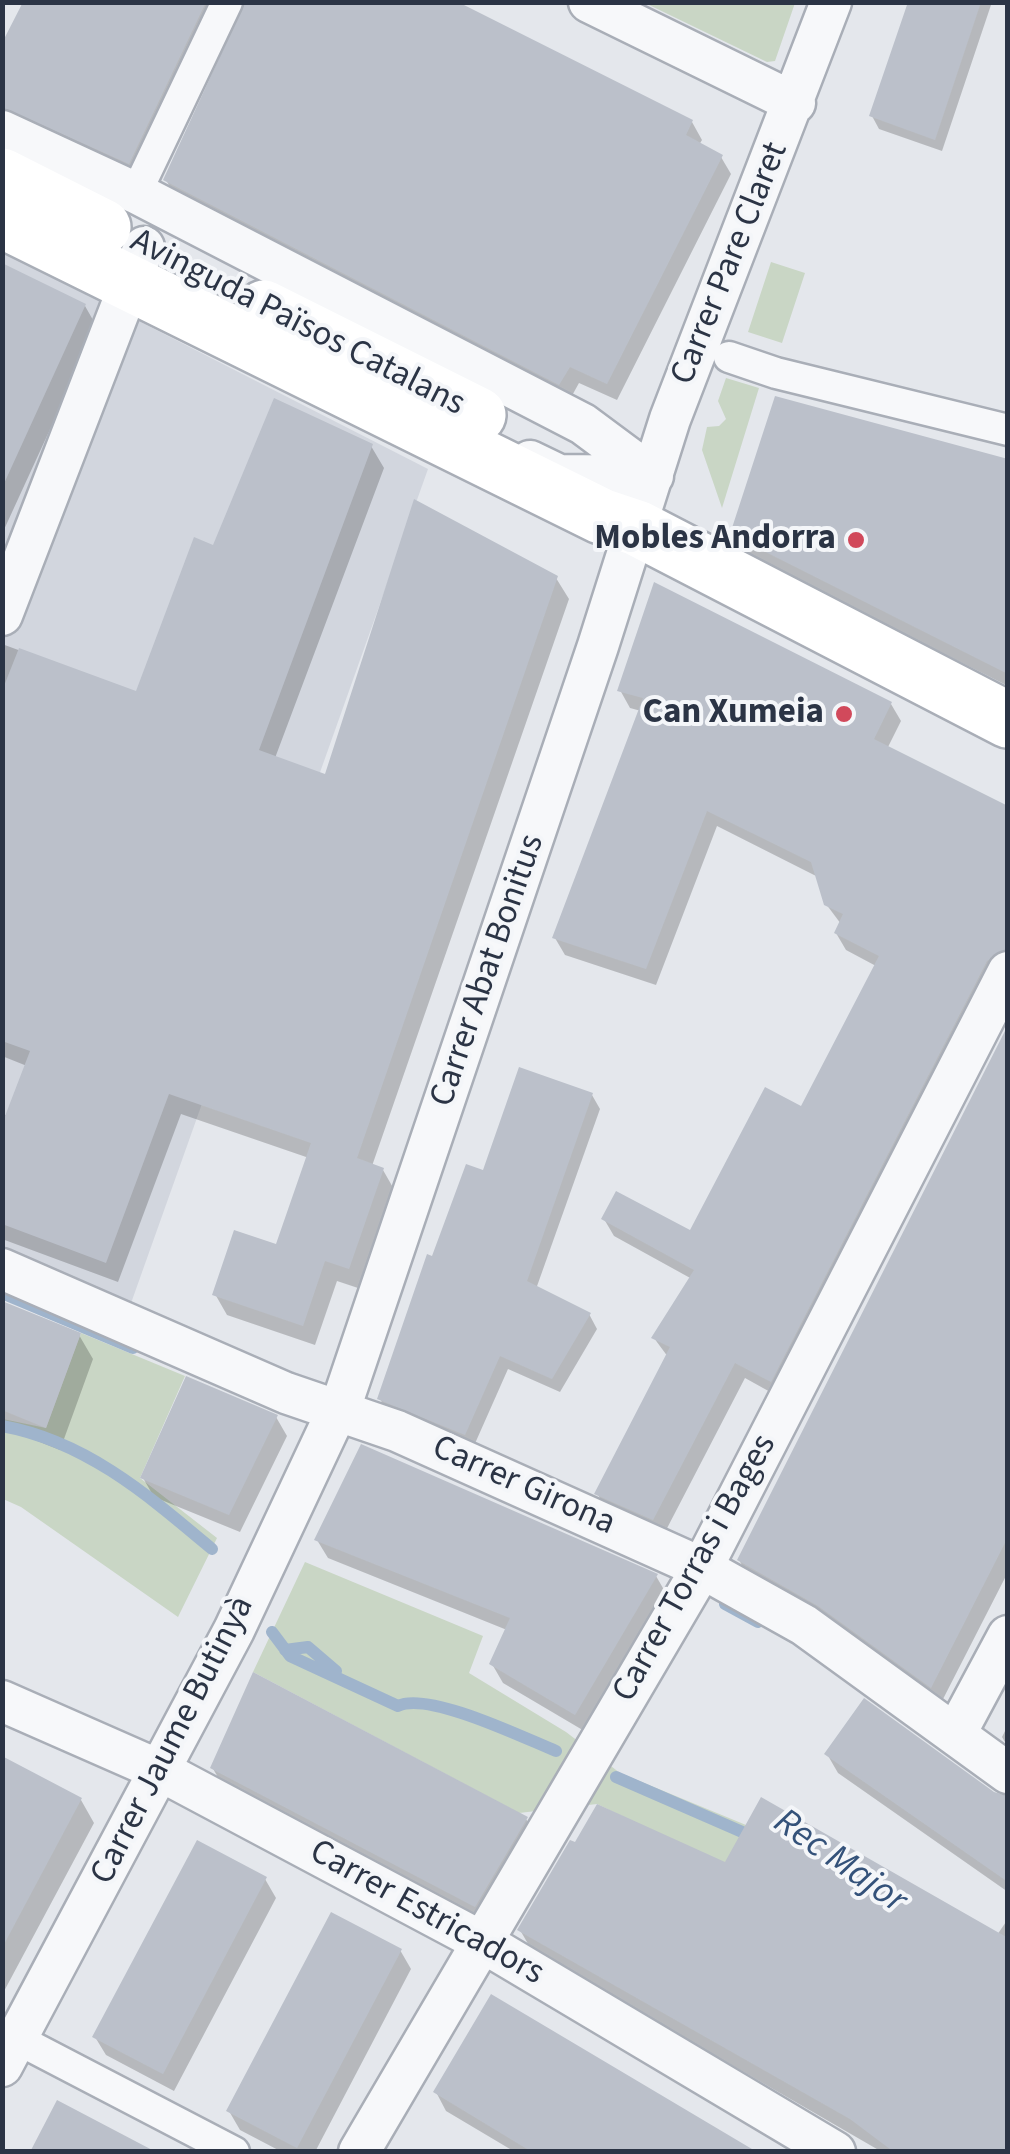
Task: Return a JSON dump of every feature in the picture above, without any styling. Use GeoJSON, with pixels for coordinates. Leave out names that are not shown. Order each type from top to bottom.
{"type":"FeatureCollection","features":[{"type":"Feature","properties":{"kind":"main road","name":"Avinguda Països Catalans"},"geometry":{"type":"LineString","coordinates":[[2,176],[285,361],[601,516],[637,528],[1008,720]]}},
{"type":"Feature","properties":{"kind":"main road","name":"Avinguda Països Catalans"},"geometry":{"type":"LineString","coordinates":[[2,220],[137,264],[581,466],[586,450]]}},
{"type":"Feature","properties":{"kind":"main road","name":"Avinguda Països Catalans"},"geometry":{"type":"LineString","coordinates":[[586,450],[637,528]]}},
{"type":"Feature","properties":{"kind":"street"},"geometry":{"type":"LineString","coordinates":[[136,193],[227,2]]}},
{"type":"Feature","properties":{"kind":"street"},"geometry":{"type":"LineString","coordinates":[[589,2],[795,103]]}},
{"type":"Feature","properties":{"kind":"street","name":"Carrer Pare Claret"},"geometry":{"type":"LineString","coordinates":[[637,528],[670,418],[831,2]]}},
{"type":"Feature","properties":{"kind":"street"},"geometry":{"type":"LineString","coordinates":[[2,130],[136,193],[586,450]]}},
{"type":"Feature","properties":{"kind":"street"},"geometry":{"type":"LineString","coordinates":[[2,615],[137,264]]}},
{"type":"Feature","properties":{"kind":"street"},"geometry":{"type":"LineString","coordinates":[[728,357],[1008,430]]}},
{"type":"Feature","properties":{"kind":"street","name":"Avinguda Països Catalans"},"geometry":{"type":"LineString","coordinates":[[285,361],[344,372],[558,474],[586,450],[653,476]]}},
{"type":"Feature","properties":{"kind":"street","name":"Carrer Abat Bonitus"},"geometry":{"type":"LineString","coordinates":[[335,1411],[380,1300],[637,528]]}},
{"type":"Feature","properties":{"kind":"street","name":"Carrer Torras i Bages"},"geometry":{"type":"LineString","coordinates":[[359,2152],[702,1568],[1008,972]]}},
{"type":"Feature","properties":{"kind":"street","name":"Carrer Girona"},"geometry":{"type":"LineString","coordinates":[[2,1268],[335,1411],[397,1431],[702,1568],[804,1625],[1008,1773]]}},
{"type":"Feature","properties":{"kind":"street","name":"Carrer Jaume Butinyà"},"geometry":{"type":"LineString","coordinates":[[10,2052],[234,1630],[335,1411]]}},
{"type":"Feature","properties":{"kind":"street"},"geometry":{"type":"LineString","coordinates":[[956,1733],[1008,1636]]}},
{"type":"Feature","properties":{"kind":"street","name":"Carrer Estricadors"},"geometry":{"type":"LineString","coordinates":[[2,1701],[161,1771],[484,1943],[835,2152]]}},
{"type":"Feature","properties":{"kind":"street"},"geometry":{"type":"LineString","coordinates":[[10,2052],[234,2152]]}},
{"type":"Feature","properties":{"kind":"shaded area"},"geometry":{"type":"Polygon","coordinates":[[[2,251],[428,469],[125,1320],[3,1271],[2,251]]]}},
{"type":"Feature","properties":{"kind":"green space"},"geometry":{"type":"Polygon","coordinates":[[[645,3],[795,3],[775,61],[767,62],[645,3]]]}},
{"type":"Feature","properties":{"kind":"green space"},"geometry":{"type":"Polygon","coordinates":[[[771,262],[805,273],[782,343],[748,332],[771,262]]]}},
{"type":"Feature","properties":{"kind":"green space"},"geometry":{"type":"Polygon","coordinates":[[[726,378],[759,388],[722,508],[702,450],[707,427],[719,426],[726,419],[718,401],[726,378]]]}},
{"type":"Feature","properties":{"kind":"green space"},"geometry":{"type":"Polygon","coordinates":[[[81,1333],[185,1376],[140,1478],[217,1538],[178,1617],[21,1507],[3,1499],[3,1419],[46,1428],[81,1333]]]}},
{"type":"Feature","properties":{"kind":"green space"},"geometry":{"type":"Polygon","coordinates":[[[305,1562],[483,1636],[469,1673],[566,1732],[620,1773],[746,1825],[770,1887],[597,1804],[519,1813],[253,1672],[305,1562]]]}},
{"type":"Feature","properties":{"kind":"building"},"geometry":{"type":"Polygon","coordinates":[[[23,2],[206,2],[129,164],[2,107],[2,43],[23,2]]]}},
{"type":"Feature","properties":{"kind":"building"},"geometry":{"type":"Polygon","coordinates":[[[245,2],[458,2],[693,120],[686,135],[723,155],[607,384],[570,367],[559,385],[163,180],[245,2]]]}},
{"type":"Feature","properties":{"kind":"building"},"geometry":{"type":"Polygon","coordinates":[[[908,2],[981,2],[935,140],[869,116],[908,2]]]}},
{"type":"Feature","properties":{"kind":"building"},"geometry":{"type":"Polygon","coordinates":[[[2,263],[86,304],[2,488],[2,263]]]}},
{"type":"Feature","properties":{"kind":"building"},"geometry":{"type":"Polygon","coordinates":[[[775,396],[1008,459],[1008,674],[730,534],[775,396]]]}},
{"type":"Feature","properties":{"kind":"building"},"geometry":{"type":"Polygon","coordinates":[[[274,398],[373,444],[259,750],[325,774],[414,499],[558,576],[357,1158],[384,1168],[349,1269],[325,1261],[303,1326],[212,1295],[234,1230],[276,1244],[311,1143],[169,1094],[106,1263],[2,1224],[2,1124],[30,1051],[2,1041],[2,691],[19,648],[136,691],[194,537],[213,545],[274,398]]]}},
{"type":"Feature","properties":{"kind":"building"},"geometry":{"type":"Polygon","coordinates":[[[654,582],[892,702],[874,739],[1008,806],[1008,948],[987,961],[771,1382],[735,1363],[653,1520],[594,1494],[670,1347],[651,1338],[694,1270],[601,1219],[616,1191],[690,1230],[765,1087],[801,1106],[879,956],[834,933],[843,914],[824,905],[811,862],[707,811],[646,969],[552,938],[643,698],[617,691],[654,582]]]}},
{"type":"Feature","properties":{"kind":"building"},"geometry":{"type":"Polygon","coordinates":[[[1008,1025],[1008,1537],[931,1688],[818,1606],[737,1560],[1008,1025]]]}},
{"type":"Feature","properties":{"kind":"building"},"geometry":{"type":"Polygon","coordinates":[[[519,1067],[593,1093],[527,1281],[591,1313],[552,1379],[500,1356],[465,1435],[377,1399],[427,1254],[432,1256],[466,1164],[483,1170],[519,1067]]]}},
{"type":"Feature","properties":{"kind":"building"},"geometry":{"type":"Polygon","coordinates":[[[2,1301],[81,1333],[46,1428],[2,1410],[2,1301]]]}},
{"type":"Feature","properties":{"kind":"building"},"geometry":{"type":"Polygon","coordinates":[[[186,1376],[278,1415],[229,1515],[140,1478],[186,1376]]]}},
{"type":"Feature","properties":{"kind":"building"},"geometry":{"type":"Polygon","coordinates":[[[361,1444],[658,1574],[575,1715],[489,1664],[510,1618],[314,1540],[361,1444]]]}},
{"type":"Feature","properties":{"kind":"building"},"geometry":{"type":"Polygon","coordinates":[[[253,1672],[528,1817],[475,1907],[210,1768],[253,1672]]]}},
{"type":"Feature","properties":{"kind":"building"},"geometry":{"type":"Polygon","coordinates":[[[864,1698],[994,1792],[1008,1796],[1008,1882],[824,1754],[864,1698]]]}},
{"type":"Feature","properties":{"kind":"building"},"geometry":{"type":"Polygon","coordinates":[[[2,1756],[82,1798],[2,1948],[2,1756]]]}},
{"type":"Feature","properties":{"kind":"building"},"geometry":{"type":"Polygon","coordinates":[[[761,1797],[1008,1938],[1008,2152],[894,2152],[850,2119],[517,1930],[570,1840],[575,1842],[597,1804],[725,1862],[761,1797]]]}},
{"type":"Feature","properties":{"kind":"building"},"geometry":{"type":"Polygon","coordinates":[[[197,1840],[267,1877],[163,2074],[92,2037],[197,1840]]]}},
{"type":"Feature","properties":{"kind":"building"},"geometry":{"type":"Polygon","coordinates":[[[331,1912],[402,1949],[297,2148],[226,2111],[331,1912]]]}},
{"type":"Feature","properties":{"kind":"building"},"geometry":{"type":"Polygon","coordinates":[[[491,1994],[757,2152],[532,2152],[433,2092],[491,1994]]]}},
{"type":"Feature","properties":{"kind":"building"},"geometry":{"type":"Polygon","coordinates":[[[57,2100],[156,2152],[30,2152],[57,2100]]]}},
{"type":"Feature","properties":{"kind":"waterway"},"geometry":{"type":"LineString","coordinates":[[2,1293],[133,1348]]}},
{"type":"Feature","properties":{"kind":"waterway","name":"Rec Major"},"geometry":{"type":"LineString","coordinates":[[2,1426],[61,1444],[115,1473],[212,1549]]}},
{"type":"Feature","properties":{"kind":"waterway"},"geometry":{"type":"LineString","coordinates":[[725,1604],[758,1622]]}},
{"type":"Feature","properties":{"kind":"waterway","name":"Rec Major"},"geometry":{"type":"LineString","coordinates":[[272,1632],[290,1656],[398,1706],[412,1703],[453,1710],[556,1751]]}},
{"type":"Feature","properties":{"kind":"waterway"},"geometry":{"type":"LineString","coordinates":[[285,1650],[308,1647],[336,1671]]}},
{"type":"Feature","properties":{"kind":"waterway","name":"Rec Major"},"geometry":{"type":"LineString","coordinates":[[616,1777],[756,1838]]}},
{"type":"Feature","properties":{"kind":"place","name":"Mobles Andorra"},"geometry":{"type":"Point","coordinates":[856,540]}},
{"type":"Feature","properties":{"kind":"place","name":"Can Xumeia"},"geometry":{"type":"Point","coordinates":[844,714]}}]}
